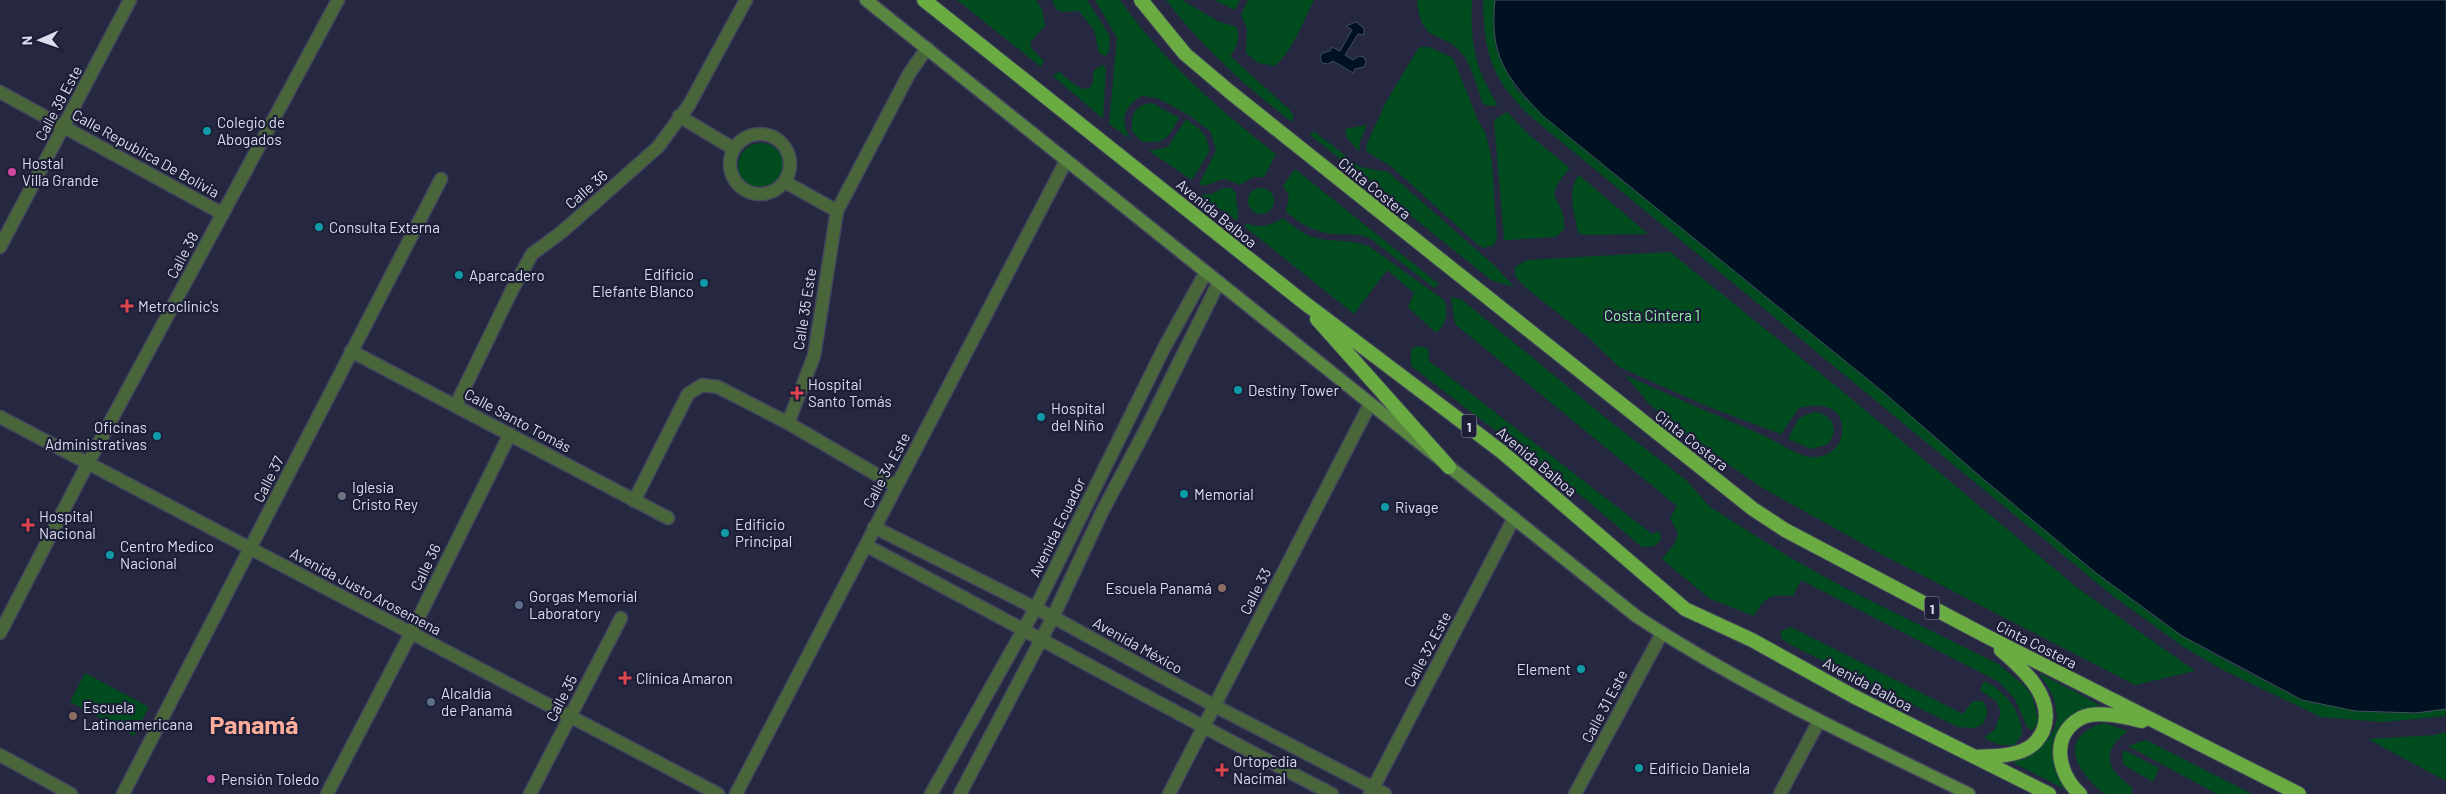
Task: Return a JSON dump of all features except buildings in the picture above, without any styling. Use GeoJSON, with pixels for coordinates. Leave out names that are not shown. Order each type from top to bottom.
{"type":"FeatureCollection","features":[{"type":"Feature","properties":{"kind":"highway","name":"Avenida Balboa"},"geometry":{"type":"LineString","coordinates":[[924,0],[1302,301],[1502,452],[1685,608],[1752,640],[1853,696],[2049,794]]}},
{"type":"Feature","properties":{"kind":"highway","name":"Cinta Costera"},"geometry":{"type":"LineString","coordinates":[[1141,0],[1185,54],[1230,92],[1752,509],[1786,530],[1986,636],[2299,794]]}},
{"type":"Feature","properties":{"kind":"highway"},"geometry":{"type":"LineString","coordinates":[[1302,301],[1449,467]]}},
{"type":"Feature","properties":{"kind":"highway"},"geometry":{"type":"LineString","coordinates":[[1974,757],[2005,755],[2029,748],[2042,735],[2046,715],[2038,689],[2014,660],[1986,636]]}},
{"type":"Feature","properties":{"kind":"highway"},"geometry":{"type":"LineString","coordinates":[[2080,794],[2068,779],[2060,761],[2062,739],[2072,724],[2081,718],[2092,715],[2128,718],[2160,725]]}},
{"type":"Feature","properties":{"kind":"main road"},"geometry":{"type":"LineString","coordinates":[[866,0],[1636,616],[1662,633],[1819,721],[1969,794]]}},
{"type":"Feature","properties":{"kind":"street","name":"Calle 39 Este"},"geometry":{"type":"LineString","coordinates":[[0,247],[130,0]]}},
{"type":"Feature","properties":{"kind":"street","name":"Calle 38"},"geometry":{"type":"LineString","coordinates":[[0,633],[88,463],[338,0]]}},
{"type":"Feature","properties":{"kind":"street","name":"Calle 36"},"geometry":{"type":"LineString","coordinates":[[456,405],[512,290],[532,254],[562,231],[652,153],[689,105],[746,0]]}},
{"type":"Feature","properties":{"kind":"street","name":"Calle 35 Este"},"geometry":{"type":"LineString","coordinates":[[788,423],[814,356],[837,211],[909,74],[927,48]]}},
{"type":"Feature","properties":{"kind":"street","name":"Calle Republica De Bolivia"},"geometry":{"type":"LineString","coordinates":[[0,92],[223,214]]}},
{"type":"Feature","properties":{"kind":"street"},"geometry":{"type":"LineString","coordinates":[[679,116],[734,149]]}},
{"type":"Feature","properties":{"kind":"street"},"geometry":{"type":"LineString","coordinates":[[755,133],[773,135],[786,147],[790,156],[790,174],[785,182],[769,194],[758,195],[740,186],[734,179],[730,169],[730,159],[734,149],[746,136],[755,133]]}},
{"type":"Feature","properties":{"kind":"street","name":"Calle 34 Este"},"geometry":{"type":"LineString","coordinates":[[736,794],[1066,161]]}},
{"type":"Feature","properties":{"kind":"street","name":"Calle 37"},"geometry":{"type":"LineString","coordinates":[[123,794],[441,179]]}},
{"type":"Feature","properties":{"kind":"street"},"geometry":{"type":"LineString","coordinates":[[785,182],[837,211]]}},
{"type":"Feature","properties":{"kind":"street","name":"Avenida Ecuador"},"geometry":{"type":"LineString","coordinates":[[931,794],[1035,609],[1164,348],[1206,272]]}},
{"type":"Feature","properties":{"kind":"street"},"geometry":{"type":"LineString","coordinates":[[960,794],[1053,617],[1102,512],[1220,282]]}},
{"type":"Feature","properties":{"kind":"street","name":"Calle Santo Tomás"},"geometry":{"type":"LineString","coordinates":[[351,351],[668,518]]}},
{"type":"Feature","properties":{"kind":"street"},"geometry":{"type":"LineString","coordinates":[[634,501],[688,394],[702,385],[718,387],[788,423],[896,486]]}},
{"type":"Feature","properties":{"kind":"street","name":"Calle 33"},"geometry":{"type":"LineString","coordinates":[[1169,794],[1370,404]]}},
{"type":"Feature","properties":{"kind":"street","name":"Avenida Justo Arosemena"},"geometry":{"type":"LineString","coordinates":[[0,417],[718,794]]}},
{"type":"Feature","properties":{"kind":"street","name":"Calle 36"},"geometry":{"type":"LineString","coordinates":[[327,794],[411,633],[510,434]]}},
{"type":"Feature","properties":{"kind":"street","name":"Calle 32 Este"},"geometry":{"type":"LineString","coordinates":[[1371,791],[1514,518]]}},
{"type":"Feature","properties":{"kind":"street","name":"Avenida México"},"geometry":{"type":"LineString","coordinates":[[874,527],[1053,617],[1371,791],[1385,794]]}},
{"type":"Feature","properties":{"kind":"street"},"geometry":{"type":"LineString","coordinates":[[866,546],[1024,629],[1203,728],[1332,794]]}},
{"type":"Feature","properties":{"kind":"street","name":"Calle 35"},"geometry":{"type":"LineString","coordinates":[[530,794],[621,618]]}},
{"type":"Feature","properties":{"kind":"street","name":"Calle 31 Este"},"geometry":{"type":"LineString","coordinates":[[1575,794],[1662,633]]}},
{"type":"Feature","properties":{"kind":"street"},"geometry":{"type":"LineString","coordinates":[[1780,794],[1819,721]]}},
{"type":"Feature","properties":{"kind":"street"},"geometry":{"type":"LineString","coordinates":[[0,756],[71,794]]}},
{"type":"Feature","properties":{"kind":"green space"},"geometry":{"type":"Polygon","coordinates":[[[957,0],[1036,0],[1042,9],[1045,26],[1030,42],[1032,49],[1044,61],[1041,67],[957,0]]]}},
{"type":"Feature","properties":{"kind":"green space"},"geometry":{"type":"Polygon","coordinates":[[[1052,0],[1087,0],[1110,36],[1109,52],[1105,56],[1099,53],[1094,30],[1079,11],[1062,12],[1056,9],[1052,0]]]}},
{"type":"Feature","properties":{"kind":"green space"},"geometry":{"type":"Polygon","coordinates":[[[1095,0],[1120,0],[1154,43],[1192,83],[1276,154],[1264,177],[1253,177],[1240,185],[1230,180],[1220,180],[1206,185],[1199,184],[1216,151],[1211,132],[1189,115],[1157,98],[1141,96],[1130,105],[1124,120],[1130,139],[1109,124],[1117,38],[1095,0]]]}},
{"type":"Feature","properties":{"kind":"green space"},"geometry":{"type":"Polygon","coordinates":[[[1166,0],[1182,0],[1218,21],[1236,27],[1238,42],[1230,56],[1289,109],[1294,116],[1292,122],[1209,50],[1166,0]]]}},
{"type":"Feature","properties":{"kind":"green space"},"geometry":{"type":"Polygon","coordinates":[[[1214,0],[1240,0],[1235,10],[1214,0]]]}},
{"type":"Feature","properties":{"kind":"green space"},"geometry":{"type":"Polygon","coordinates":[[[1248,0],[1314,0],[1292,44],[1275,66],[1258,63],[1246,53],[1247,28],[1241,15],[1248,0]]]}},
{"type":"Feature","properties":{"kind":"green space"},"geometry":{"type":"Polygon","coordinates":[[[1417,0],[1472,0],[1473,43],[1479,67],[1498,105],[1490,106],[1483,104],[1464,56],[1449,42],[1434,36],[1428,31],[1419,15],[1417,0]]]}},
{"type":"Feature","properties":{"kind":"green space"},"geometry":{"type":"Polygon","coordinates":[[[1483,0],[1495,0],[1496,49],[1517,90],[1543,116],[1882,391],[2013,504],[2143,608],[2187,639],[2302,700],[2355,711],[2391,713],[2446,709],[2446,716],[2383,722],[2321,717],[2223,670],[2182,646],[2113,596],[1530,116],[1506,89],[1492,64],[1485,35],[1483,0]]]}},
{"type":"Feature","properties":{"kind":"green space"},"geometry":{"type":"Polygon","coordinates":[[[1419,47],[1429,47],[1453,58],[1478,120],[1486,134],[1492,162],[1497,238],[1494,245],[1484,248],[1477,244],[1392,167],[1367,152],[1366,146],[1386,102],[1419,47]]]}},
{"type":"Feature","properties":{"kind":"green space"},"geometry":{"type":"Polygon","coordinates":[[[1102,65],[1106,68],[1103,119],[1053,76],[1059,72],[1076,85],[1086,89],[1093,82],[1094,70],[1102,65]]]}},
{"type":"Feature","properties":{"kind":"green space"},"geometry":{"type":"Polygon","coordinates":[[[1152,103],[1179,118],[1172,131],[1161,141],[1141,141],[1132,131],[1133,115],[1138,108],[1152,103]]]}},
{"type":"Feature","properties":{"kind":"green space"},"geometry":{"type":"Polygon","coordinates":[[[1507,112],[1528,134],[1570,168],[1556,188],[1555,194],[1564,218],[1564,229],[1556,237],[1504,240],[1494,120],[1507,112]]]}},
{"type":"Feature","properties":{"kind":"green space"},"geometry":{"type":"Polygon","coordinates":[[[1186,119],[1205,136],[1209,146],[1209,152],[1192,180],[1149,151],[1168,147],[1186,119]]]}},
{"type":"Feature","properties":{"kind":"green space"},"geometry":{"type":"Polygon","coordinates":[[[1367,125],[1360,141],[1359,152],[1347,138],[1345,129],[1367,125]]]}},
{"type":"Feature","properties":{"kind":"green space"},"geometry":{"type":"Polygon","coordinates":[[[1315,132],[1360,167],[1388,172],[1496,267],[1514,287],[1491,280],[1309,134],[1315,132]]]}},
{"type":"Feature","properties":{"kind":"green space"},"geometry":{"type":"Polygon","coordinates":[[[761,143],[774,147],[780,153],[784,166],[780,179],[774,185],[761,189],[748,185],[742,179],[738,166],[742,153],[748,147],[761,143]]]}},
{"type":"Feature","properties":{"kind":"green space"},"geometry":{"type":"Polygon","coordinates":[[[1295,169],[1439,284],[1434,288],[1371,239],[1356,235],[1332,234],[1319,231],[1302,223],[1286,212],[1289,195],[1283,186],[1295,169]]]}},
{"type":"Feature","properties":{"kind":"green space"},"geometry":{"type":"Polygon","coordinates":[[[1579,175],[1648,234],[1584,235],[1578,233],[1572,195],[1575,181],[1579,175]]]}},
{"type":"Feature","properties":{"kind":"green space"},"geometry":{"type":"Polygon","coordinates":[[[1223,188],[1231,188],[1236,193],[1237,221],[1200,195],[1211,194],[1223,188]]]}},
{"type":"Feature","properties":{"kind":"green space"},"geometry":{"type":"Polygon","coordinates":[[[1261,188],[1270,192],[1274,201],[1270,210],[1261,214],[1252,210],[1248,201],[1252,192],[1261,188]]]}},
{"type":"Feature","properties":{"kind":"green space"},"geometry":{"type":"Polygon","coordinates":[[[1283,218],[1300,231],[1312,237],[1356,242],[1370,247],[1444,300],[1446,314],[1442,326],[1436,333],[1408,307],[1414,293],[1387,270],[1354,314],[1244,226],[1247,224],[1265,226],[1283,218]]]}},
{"type":"Feature","properties":{"kind":"green space","name":"Costa Cintera 1"},"geometry":{"type":"Polygon","coordinates":[[[1670,252],[1848,396],[2075,586],[2195,671],[2135,685],[1883,555],[1761,487],[1698,443],[1650,405],[1625,375],[1765,436],[1804,456],[1823,456],[1837,447],[1841,437],[1842,425],[1836,412],[1819,406],[1799,408],[1781,434],[1709,407],[1619,367],[1588,337],[1525,287],[1515,276],[1515,267],[1527,260],[1670,252]]]}},
{"type":"Feature","properties":{"kind":"green space"},"geometry":{"type":"Polygon","coordinates":[[[1451,297],[1461,299],[1612,423],[1686,480],[1710,507],[1789,557],[1845,588],[1998,664],[2024,685],[2032,696],[2039,722],[2032,731],[2027,727],[2015,699],[1999,682],[1801,580],[1793,596],[1779,595],[1769,598],[1762,604],[1754,616],[1710,599],[1662,559],[1675,543],[1678,533],[1670,518],[1677,506],[1455,324],[1451,297]]]}},
{"type":"Feature","properties":{"kind":"green space"},"geometry":{"type":"Polygon","coordinates":[[[1416,346],[1428,348],[1429,361],[1652,534],[1659,531],[1661,535],[1660,541],[1654,546],[1642,547],[1589,502],[1411,366],[1411,350],[1416,346]]]}},
{"type":"Feature","properties":{"kind":"green space"},"geometry":{"type":"Polygon","coordinates":[[[1814,412],[1826,416],[1833,424],[1834,429],[1831,440],[1826,445],[1811,449],[1788,439],[1799,418],[1814,412]]]}},
{"type":"Feature","properties":{"kind":"green space"},"geometry":{"type":"Polygon","coordinates":[[[1791,627],[1963,714],[1973,701],[1982,701],[1987,709],[1984,723],[1975,728],[1958,727],[1791,645],[1781,638],[1781,631],[1791,627]]]}},
{"type":"Feature","properties":{"kind":"green space"},"geometry":{"type":"Polygon","coordinates":[[[85,673],[149,707],[134,736],[70,702],[85,673]]]}},
{"type":"Feature","properties":{"kind":"green space"},"geometry":{"type":"Polygon","coordinates":[[[2039,673],[2100,705],[2082,711],[2062,729],[2072,793],[2012,762],[2032,753],[2048,739],[2054,730],[2056,709],[2052,694],[2039,673]]]}},
{"type":"Feature","properties":{"kind":"green space"},"geometry":{"type":"Polygon","coordinates":[[[1984,681],[2005,696],[2019,717],[2022,734],[2015,745],[2000,745],[1984,738],[1995,729],[2001,712],[1996,701],[1980,690],[1984,681]]]}},
{"type":"Feature","properties":{"kind":"green space"},"geometry":{"type":"Polygon","coordinates":[[[2104,723],[2128,731],[2113,746],[2110,760],[2116,774],[2132,787],[2132,794],[2105,794],[2086,776],[2079,766],[2076,746],[2080,737],[2089,729],[2104,723]]]}},
{"type":"Feature","properties":{"kind":"green space"},"geometry":{"type":"Polygon","coordinates":[[[2446,732],[2446,781],[2368,739],[2435,735],[2446,732]]]}},
{"type":"Feature","properties":{"kind":"green space"},"geometry":{"type":"Polygon","coordinates":[[[2146,740],[2252,794],[2217,794],[2128,746],[2146,740]]]}},
{"type":"Feature","properties":{"kind":"green space"},"geometry":{"type":"Polygon","coordinates":[[[2124,750],[2159,768],[2153,782],[2124,765],[2122,757],[2124,750]]]}},
{"type":"Feature","properties":{"kind":"water"},"geometry":{"type":"Polygon","coordinates":[[[1495,0],[2446,0],[2446,709],[2416,713],[2355,711],[2302,700],[2182,636],[2096,573],[1882,391],[1543,116],[1519,90],[1503,64],[1495,36],[1495,0]]]}},
{"type":"Feature","properties":{"kind":"water"},"geometry":{"type":"Polygon","coordinates":[[[1356,22],[1364,28],[1364,35],[1358,34],[1345,55],[1353,60],[1359,56],[1364,57],[1366,62],[1364,67],[1355,69],[1353,73],[1333,61],[1328,64],[1322,63],[1320,57],[1322,53],[1330,51],[1332,47],[1340,51],[1352,30],[1346,26],[1356,22]]]}},
{"type":"Feature","properties":{"kind":"place","name":"Colegio de Abogados"},"geometry":{"type":"Point","coordinates":[207,131]}},
{"type":"Feature","properties":{"kind":"place","name":"Hostal Villa Grande"},"geometry":{"type":"Point","coordinates":[12,172]}},
{"type":"Feature","properties":{"kind":"place","name":"Consulta Externa"},"geometry":{"type":"Point","coordinates":[319,227]}},
{"type":"Feature","properties":{"kind":"place","name":"Aparcadero"},"geometry":{"type":"Point","coordinates":[459,275]}},
{"type":"Feature","properties":{"kind":"place","name":"Edificio Elefante Blanco"},"geometry":{"type":"Point","coordinates":[704,283]}},
{"type":"Feature","properties":{"kind":"place","name":"Metroclinic's"},"geometry":{"type":"Point","coordinates":[127,306]}},
{"type":"Feature","properties":{"kind":"place","name":"Destiny Tower"},"geometry":{"type":"Point","coordinates":[1238,390]}},
{"type":"Feature","properties":{"kind":"place","name":"Hospital Santo Tomás"},"geometry":{"type":"Point","coordinates":[797,393]}},
{"type":"Feature","properties":{"kind":"place","name":"Hospital del Niño"},"geometry":{"type":"Point","coordinates":[1041,417]}},
{"type":"Feature","properties":{"kind":"place","name":"Oficinas Administrativas"},"geometry":{"type":"Point","coordinates":[157,436]}},
{"type":"Feature","properties":{"kind":"place","name":"Memorial"},"geometry":{"type":"Point","coordinates":[1184,494]}},
{"type":"Feature","properties":{"kind":"place","name":"Iglesia Cristo Rey"},"geometry":{"type":"Point","coordinates":[342,496]}},
{"type":"Feature","properties":{"kind":"place","name":"Rivage"},"geometry":{"type":"Point","coordinates":[1385,507]}},
{"type":"Feature","properties":{"kind":"place","name":"Hospital Nacional"},"geometry":{"type":"Point","coordinates":[28,525]}},
{"type":"Feature","properties":{"kind":"place","name":"Edificio Principal"},"geometry":{"type":"Point","coordinates":[725,533]}},
{"type":"Feature","properties":{"kind":"place","name":"Centro Medico Nacional"},"geometry":{"type":"Point","coordinates":[110,555]}},
{"type":"Feature","properties":{"kind":"place","name":"Escuela Panamá"},"geometry":{"type":"Point","coordinates":[1222,588]}},
{"type":"Feature","properties":{"kind":"place","name":"Gorgas Memorial Laboratory"},"geometry":{"type":"Point","coordinates":[519,605]}},
{"type":"Feature","properties":{"kind":"place","name":"Element"},"geometry":{"type":"Point","coordinates":[1581,669]}},
{"type":"Feature","properties":{"kind":"place","name":"Clínica Amaron"},"geometry":{"type":"Point","coordinates":[625,678]}},
{"type":"Feature","properties":{"kind":"place","name":"Alcaldía de Panamá"},"geometry":{"type":"Point","coordinates":[431,702]}},
{"type":"Feature","properties":{"kind":"place","name":"Escuela Latinoamericana"},"geometry":{"type":"Point","coordinates":[73,716]}},
{"type":"Feature","properties":{"kind":"place","name":"Edificio Daniela"},"geometry":{"type":"Point","coordinates":[1639,768]}},
{"type":"Feature","properties":{"kind":"place","name":"Ortopedia Nacimal"},"geometry":{"type":"Point","coordinates":[1222,770]}},
{"type":"Feature","properties":{"kind":"place","name":"Pensión Toledo"},"geometry":{"type":"Point","coordinates":[211,779]}},
{"type":"Feature","properties":{"kind":"district","name":"Panamá"},"geometry":{"type":"Point","coordinates":[254,724]}}]}
